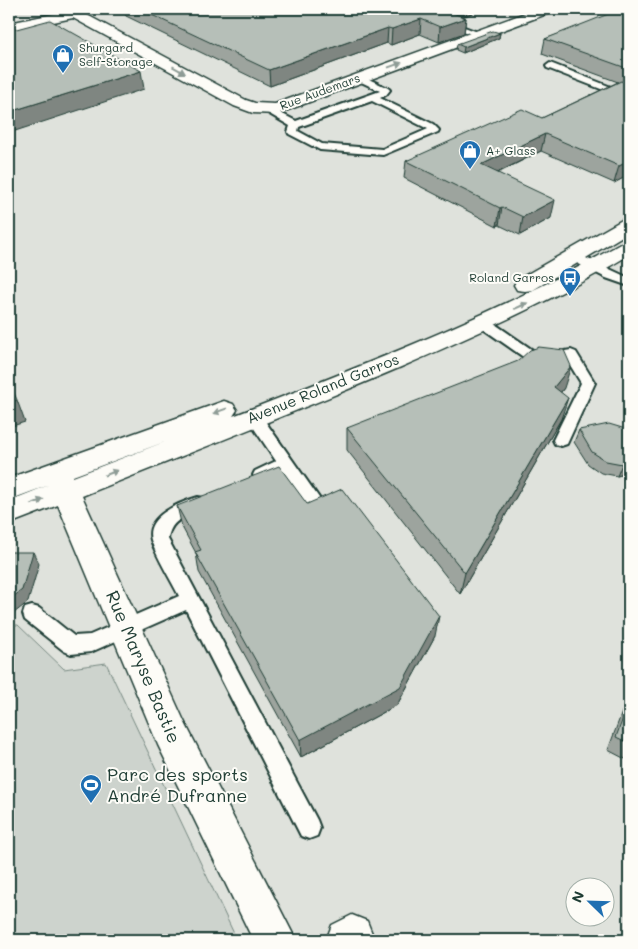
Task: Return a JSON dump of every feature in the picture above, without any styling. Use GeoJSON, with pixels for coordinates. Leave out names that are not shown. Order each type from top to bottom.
{"type":"FeatureCollection","features":[{"type":"Feature","properties":{"kind":"street"},"geometry":{"type":"LineString","coordinates":[[9,27],[71,11],[96,9]]}},
{"type":"Feature","properties":{"kind":"street","name":"Rue Audemars"},"geometry":{"type":"LineString","coordinates":[[71,11],[240,103],[266,109],[277,109],[547,9]]}},
{"type":"Feature","properties":{"kind":"street","name":"Avenue Roland Garros"},"geometry":{"type":"LineString","coordinates":[[9,513],[62,481],[416,336],[512,292],[573,256],[627,234]]}},
{"type":"Feature","properties":{"kind":"street","name":"Avenue Roland Garros"},"geometry":{"type":"LineString","coordinates":[[9,488],[62,481],[255,418],[528,303],[595,268],[627,234]]}},
{"type":"Feature","properties":{"kind":"street","name":"Rue Maryse Bastie"},"geometry":{"type":"LineString","coordinates":[[62,481],[170,733],[275,940]]}},
{"type":"Feature","properties":{"kind":"lane"},"geometry":{"type":"LineString","coordinates":[[411,9],[478,34]]}},
{"type":"Feature","properties":{"kind":"lane"},"geometry":{"type":"LineString","coordinates":[[550,66],[629,97]]}},
{"type":"Feature","properties":{"kind":"lane"},"geometry":{"type":"LineString","coordinates":[[266,109],[295,125],[384,93],[385,90],[360,78]]}},
{"type":"Feature","properties":{"kind":"lane"},"geometry":{"type":"LineString","coordinates":[[295,125],[293,132],[320,147],[383,152],[434,130],[430,126],[374,98]]}},
{"type":"Feature","properties":{"kind":"lane"},"geometry":{"type":"LineString","coordinates":[[573,256],[595,268],[629,282]]}},
{"type":"Feature","properties":{"kind":"lane"},"geometry":{"type":"LineString","coordinates":[[484,323],[537,360],[571,355],[588,383],[561,440]]}},
{"type":"Feature","properties":{"kind":"lane"},"geometry":{"type":"LineString","coordinates":[[255,418],[318,510]]}},
{"type":"Feature","properties":{"kind":"lane"},"geometry":{"type":"LineString","coordinates":[[242,483],[286,463]]}},
{"type":"Feature","properties":{"kind":"lane"},"geometry":{"type":"LineString","coordinates":[[216,495],[172,515],[161,526],[159,539],[309,828]]}},
{"type":"Feature","properties":{"kind":"lane"},"geometry":{"type":"LineString","coordinates":[[32,614],[72,644],[91,642],[190,600]]}},
{"type":"Feature","properties":{"kind":"shaded area"},"geometry":{"type":"Polygon","coordinates":[[[9,9],[629,9],[629,940],[237,940],[106,663],[64,669],[18,625],[9,625],[9,9]]]}},
{"type":"Feature","properties":{"kind":"shaded area","name":"Parc des sports André Dufranne"},"geometry":{"type":"Polygon","coordinates":[[[9,625],[18,625],[64,669],[106,663],[237,940],[9,940],[9,625]]]}},
{"type":"Feature","properties":{"kind":"building"},"geometry":{"type":"Polygon","coordinates":[[[139,9],[442,9],[466,18],[440,27],[421,19],[392,29],[388,28],[269,70],[139,9]]]}},
{"type":"Feature","properties":{"kind":"building"},"geometry":{"type":"Polygon","coordinates":[[[621,9],[629,9],[629,69],[545,39],[621,9]]]}},
{"type":"Feature","properties":{"kind":"building","name":"Shurgard Self-Storage"},"geometry":{"type":"Polygon","coordinates":[[[50,20],[141,71],[9,112],[9,31],[50,20]]]}},
{"type":"Feature","properties":{"kind":"building"},"geometry":{"type":"Polygon","coordinates":[[[493,31],[500,33],[464,47],[457,44],[493,31]]]}},
{"type":"Feature","properties":{"kind":"building"},"geometry":{"type":"Polygon","coordinates":[[[621,81],[629,84],[629,161],[619,166],[545,134],[481,165],[555,200],[523,217],[502,207],[500,208],[406,161],[522,109],[542,118],[621,81]]]}},
{"type":"Feature","properties":{"kind":"building"},"geometry":{"type":"Polygon","coordinates":[[[539,347],[564,350],[571,366],[554,387],[568,398],[465,573],[347,428],[518,361],[530,350],[539,347]]]}},
{"type":"Feature","properties":{"kind":"building"},"geometry":{"type":"Polygon","coordinates":[[[9,381],[17,400],[9,403],[9,381]]]}},
{"type":"Feature","properties":{"kind":"building"},"geometry":{"type":"Polygon","coordinates":[[[609,424],[629,430],[629,462],[622,464],[606,461],[592,452],[579,430],[609,424]]]}},
{"type":"Feature","properties":{"kind":"building"},"geometry":{"type":"Polygon","coordinates":[[[279,466],[307,504],[342,489],[439,616],[400,687],[300,740],[195,552],[201,550],[177,506],[279,466]]]}},
{"type":"Feature","properties":{"kind":"building"},"geometry":{"type":"Polygon","coordinates":[[[9,552],[33,552],[22,590],[9,600],[9,552]]]}},
{"type":"Feature","properties":{"kind":"building"},"geometry":{"type":"Polygon","coordinates":[[[629,702],[629,743],[616,737],[629,702]]]}},
{"type":"Feature","properties":{"kind":"place","name":"Shurgard Self-Storage"},"geometry":{"type":"Point","coordinates":[63,74]}},
{"type":"Feature","properties":{"kind":"place","name":"A+ Glass"},"geometry":{"type":"Point","coordinates":[470,170]}},
{"type":"Feature","properties":{"kind":"place","name":"Roland Garros"},"geometry":{"type":"Point","coordinates":[570,297]}},
{"type":"Feature","properties":{"kind":"place","name":"Parc des sports André Dufranne"},"geometry":{"type":"Point","coordinates":[91,804]}}]}
